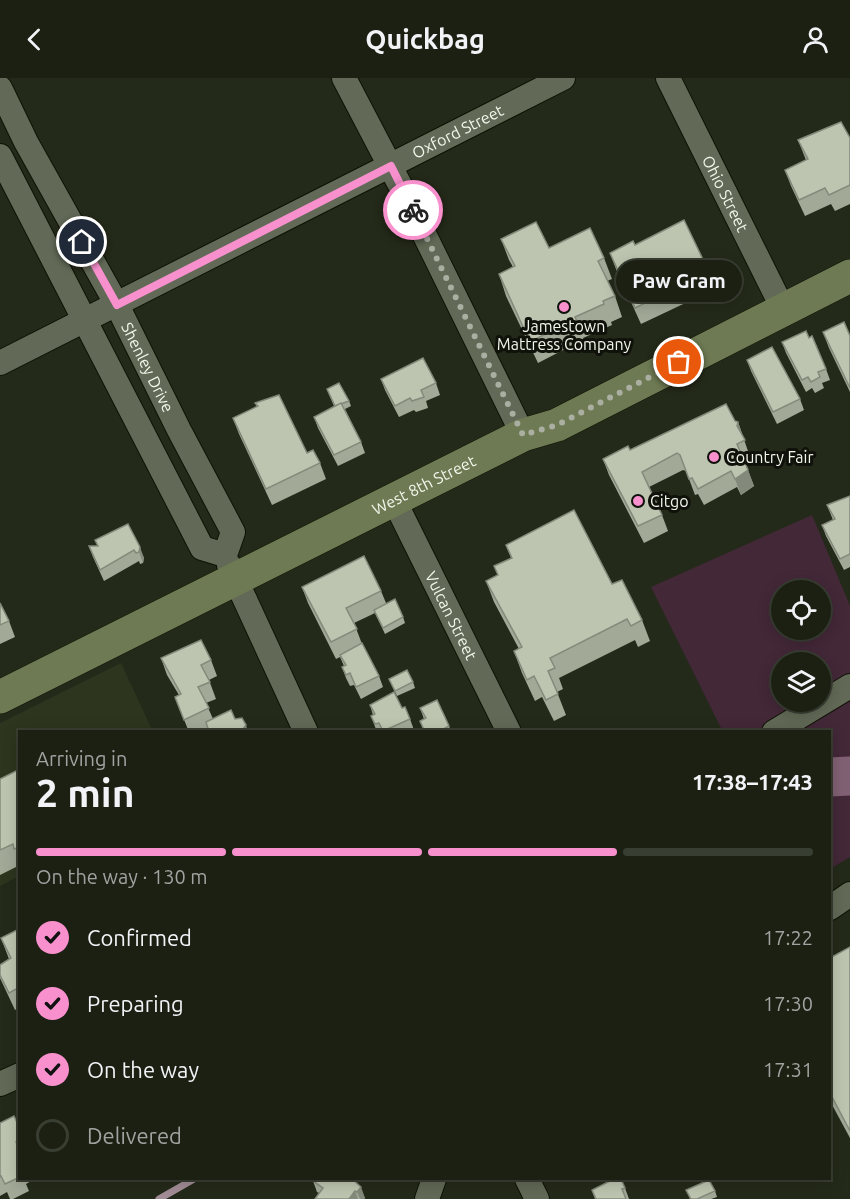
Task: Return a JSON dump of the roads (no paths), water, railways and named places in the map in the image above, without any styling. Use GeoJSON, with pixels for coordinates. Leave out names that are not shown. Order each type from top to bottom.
{"type":"FeatureCollection","features":[{"type":"Feature","properties":{"kind":"main road","name":"West 8th Street"},"geometry":{"type":"LineString","coordinates":[[0,697],[230,567],[394,500],[523,435],[557,425],[850,276]]}},
{"type":"Feature","properties":{"kind":"street"},"geometry":{"type":"LineString","coordinates":[[344,78],[391,166],[523,435]]}},
{"type":"Feature","properties":{"kind":"street","name":"Oxford Street"},"geometry":{"type":"LineString","coordinates":[[0,363],[562,78]]}},
{"type":"Feature","properties":{"kind":"street","name":"Ohio Street"},"geometry":{"type":"LineString","coordinates":[[668,78],[783,309]]}},
{"type":"Feature","properties":{"kind":"street","name":"Shenley Drive"},"geometry":{"type":"LineString","coordinates":[[0,88],[26,142],[117,305],[233,532],[230,567],[202,548],[0,156]]}},
{"type":"Feature","properties":{"kind":"street","name":"Vulcan Street"},"geometry":{"type":"LineString","coordinates":[[394,500],[508,730]]}},
{"type":"Feature","properties":{"kind":"street"},"geometry":{"type":"LineString","coordinates":[[230,567],[305,730]]}},
{"type":"Feature","properties":{"kind":"street"},"geometry":{"type":"LineString","coordinates":[[777,730],[850,686]]}},
{"type":"Feature","properties":{"kind":"street"},"geometry":{"type":"LineString","coordinates":[[831,907],[850,894]]}},
{"type":"Feature","properties":{"kind":"street"},"geometry":{"type":"LineString","coordinates":[[0,1084],[18,1076]]}},
{"type":"Feature","properties":{"kind":"street"},"geometry":{"type":"LineString","coordinates":[[427,1199],[434,1180]]}},
{"type":"Feature","properties":{"kind":"street"},"geometry":{"type":"LineString","coordinates":[[528,1180],[537,1199]]}},
{"type":"Feature","properties":{"kind":"waterway"},"geometry":{"type":"LineString","coordinates":[[831,777],[850,776]]}},
{"type":"Feature","properties":{"kind":"waterway"},"geometry":{"type":"LineString","coordinates":[[159,1199],[192,1180]]}},
{"type":"Feature","properties":{"kind":"place","name":"Jamestown Mattress Company"},"geometry":{"type":"Point","coordinates":[564,307]}},
{"type":"Feature","properties":{"kind":"place","name":"Paw Gram"},"geometry":{"type":"Point","coordinates":[679,362]}},
{"type":"Feature","properties":{"kind":"place","name":"Country Fair"},"geometry":{"type":"Point","coordinates":[714,457]}},
{"type":"Feature","properties":{"kind":"place","name":"Citgo"},"geometry":{"type":"Point","coordinates":[638,501]}}]}
